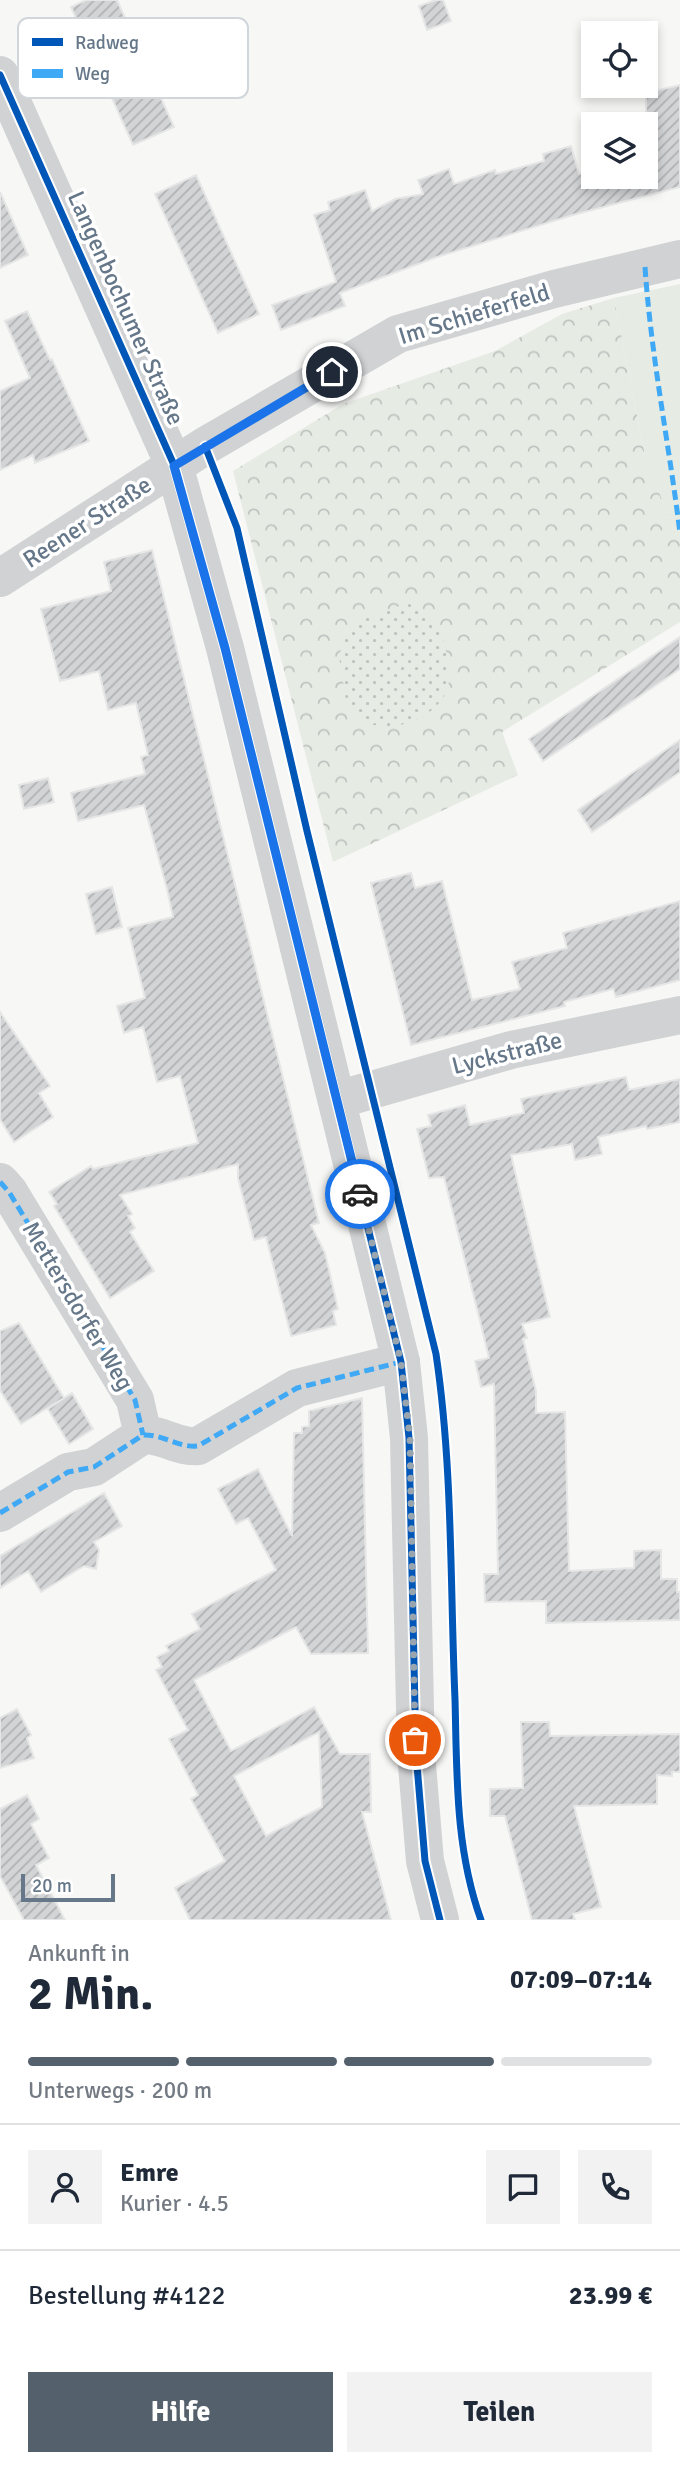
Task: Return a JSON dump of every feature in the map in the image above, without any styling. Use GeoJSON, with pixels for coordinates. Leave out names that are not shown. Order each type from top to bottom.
{"type":"FeatureCollection","features":[{"type":"Feature","properties":{"kind":"street","name":"Langenbochumer Straße"},"geometry":{"type":"LineString","coordinates":[[0,75],[174,466],[225,648],[401,1362],[410,1438],[416,1754],[425,1861],[440,1920]]}},
{"type":"Feature","properties":{"kind":"street","name":"Im Schieferfeld"},"geometry":{"type":"LineString","coordinates":[[174,466],[398,334],[554,289],[680,259]]}},
{"type":"Feature","properties":{"kind":"street","name":"Reener Straße"},"geometry":{"type":"LineString","coordinates":[[0,578],[174,466]]}},
{"type":"Feature","properties":{"kind":"street","name":"Lyckstraße"},"geometry":{"type":"LineString","coordinates":[[337,1100],[511,1050],[680,1015]]}},
{"type":"Feature","properties":{"kind":"street","name":"Mettersdorfer Weg"},"geometry":{"type":"LineString","coordinates":[[0,1182],[9,1192],[135,1400],[143,1435]]}},
{"type":"Feature","properties":{"kind":"street"},"geometry":{"type":"LineString","coordinates":[[0,1513],[68,1472],[94,1467],[143,1435],[156,1436],[183,1446],[198,1446],[297,1388],[401,1362]]}},
{"type":"Feature","properties":{"kind":"green space"},"geometry":{"type":"Polygon","coordinates":[[[680,284],[680,543],[646,461],[614,298],[680,284]]]}},
{"type":"Feature","properties":{"kind":"green space"},"geometry":{"type":"Polygon","coordinates":[[[614,298],[646,461],[680,543],[680,622],[502,732],[518,775],[333,862],[233,471],[343,404],[495,351],[562,314],[614,298]]]}},
{"type":"Feature","properties":{"kind":"green space"},"geometry":{"type":"Polygon","coordinates":[[[408,603],[438,622],[448,663],[448,687],[430,712],[411,722],[378,726],[359,721],[346,700],[339,657],[347,630],[368,617],[408,603]]]}},
{"type":"Feature","properties":{"kind":"building"},"geometry":{"type":"Polygon","coordinates":[[[86,0],[117,0],[125,18],[76,18],[71,7],[86,0]]]}},
{"type":"Feature","properties":{"kind":"building"},"geometry":{"type":"Polygon","coordinates":[[[443,0],[451,21],[427,30],[419,6],[443,0]]]}},
{"type":"Feature","properties":{"kind":"building"},"geometry":{"type":"Polygon","coordinates":[[[680,85],[680,187],[573,215],[437,257],[340,293],[345,306],[281,330],[272,305],[336,282],[314,215],[330,210],[328,202],[365,190],[372,211],[395,199],[423,194],[418,180],[449,169],[454,184],[495,170],[496,174],[544,161],[543,154],[571,146],[581,173],[581,189],[658,189],[658,112],[646,112],[646,98],[658,98],[658,90],[680,85]]]}},
{"type":"Feature","properties":{"kind":"building"},"geometry":{"type":"Polygon","coordinates":[[[112,98],[161,98],[174,127],[133,145],[112,98]]]}},
{"type":"Feature","properties":{"kind":"building"},"geometry":{"type":"Polygon","coordinates":[[[196,175],[259,314],[218,333],[155,194],[196,175]]]}},
{"type":"Feature","properties":{"kind":"building"},"geometry":{"type":"Polygon","coordinates":[[[0,192],[28,255],[0,268],[0,192]]]}},
{"type":"Feature","properties":{"kind":"building"},"geometry":{"type":"Polygon","coordinates":[[[27,311],[89,441],[35,463],[33,455],[0,470],[0,391],[30,378],[5,321],[27,311]]]}},
{"type":"Feature","properties":{"kind":"building"},"geometry":{"type":"Polygon","coordinates":[[[152,550],[319,1223],[311,1225],[325,1253],[338,1309],[333,1311],[336,1325],[291,1336],[266,1237],[254,1240],[238,1178],[238,1164],[120,1195],[132,1214],[128,1216],[135,1228],[130,1232],[154,1271],[110,1298],[54,1206],[57,1204],[49,1192],[91,1166],[93,1169],[198,1143],[180,1076],[157,1082],[143,1027],[124,1033],[117,1006],[145,998],[128,928],[173,917],[144,805],[78,821],[71,793],[145,774],[141,757],[148,755],[136,703],[108,710],[99,671],[60,681],[41,609],[111,591],[104,562],[152,550]]]}},
{"type":"Feature","properties":{"kind":"building"},"geometry":{"type":"Polygon","coordinates":[[[680,637],[680,669],[543,761],[529,739],[680,637]]]}},
{"type":"Feature","properties":{"kind":"building"},"geometry":{"type":"Polygon","coordinates":[[[680,740],[680,772],[592,832],[578,810],[680,740]]]}},
{"type":"Feature","properties":{"kind":"building"},"geometry":{"type":"Polygon","coordinates":[[[48,778],[54,802],[24,809],[19,785],[48,778]]]}},
{"type":"Feature","properties":{"kind":"building"},"geometry":{"type":"Polygon","coordinates":[[[411,873],[415,888],[442,881],[472,1000],[520,989],[512,962],[567,948],[563,933],[680,901],[680,980],[616,997],[613,989],[564,1002],[565,1006],[411,1045],[371,883],[411,873]]]}},
{"type":"Feature","properties":{"kind":"building"},"geometry":{"type":"Polygon","coordinates":[[[112,887],[122,927],[96,934],[86,894],[112,887]]]}},
{"type":"Feature","properties":{"kind":"building"},"geometry":{"type":"Polygon","coordinates":[[[0,1012],[50,1086],[39,1093],[53,1117],[14,1142],[0,1119],[0,1012]]]}},
{"type":"Feature","properties":{"kind":"building"},"geometry":{"type":"Polygon","coordinates":[[[626,1077],[629,1090],[680,1079],[680,1122],[647,1129],[646,1126],[598,1137],[602,1154],[575,1160],[572,1144],[511,1155],[550,1317],[522,1324],[527,1338],[523,1339],[536,1391],[536,1413],[565,1412],[569,1571],[634,1568],[634,1551],[661,1550],[661,1579],[677,1579],[680,1620],[546,1623],[546,1601],[485,1602],[484,1574],[498,1574],[494,1384],[481,1387],[475,1361],[489,1358],[480,1321],[444,1177],[429,1178],[417,1129],[431,1126],[428,1115],[465,1105],[470,1125],[524,1113],[521,1099],[626,1077]]]}},
{"type":"Feature","properties":{"kind":"building"},"geometry":{"type":"Polygon","coordinates":[[[19,1323],[64,1398],[21,1424],[0,1390],[0,1331],[19,1323]]]}},
{"type":"Feature","properties":{"kind":"building"},"geometry":{"type":"Polygon","coordinates":[[[72,1393],[93,1429],[69,1444],[48,1409],[72,1393]]]}},
{"type":"Feature","properties":{"kind":"building"},"geometry":{"type":"Polygon","coordinates":[[[362,1398],[368,1653],[311,1654],[296,1627],[194,1680],[231,1751],[314,1707],[340,1754],[370,1754],[371,1812],[362,1812],[391,1920],[190,1920],[175,1888],[225,1861],[191,1799],[198,1795],[169,1739],[188,1730],[156,1670],[162,1667],[157,1657],[169,1651],[166,1646],[200,1629],[192,1614],[276,1570],[248,1518],[236,1524],[218,1489],[258,1469],[292,1536],[294,1433],[302,1433],[302,1427],[309,1426],[309,1411],[362,1398]],[[319,1732],[234,1776],[266,1836],[322,1807],[319,1732]]]}},
{"type":"Feature","properties":{"kind":"building"},"geometry":{"type":"Polygon","coordinates":[[[104,1493],[122,1526],[94,1542],[99,1550],[96,1569],[84,1566],[41,1592],[28,1571],[0,1588],[0,1556],[104,1493]]]}},
{"type":"Feature","properties":{"kind":"building"},"geometry":{"type":"Polygon","coordinates":[[[17,1709],[31,1735],[27,1738],[34,1758],[0,1768],[0,1718],[17,1709]]]}},
{"type":"Feature","properties":{"kind":"building"},"geometry":{"type":"Polygon","coordinates":[[[521,1722],[549,1722],[550,1736],[680,1734],[680,1772],[672,1772],[672,1776],[657,1775],[657,1804],[574,1806],[601,1907],[573,1914],[575,1920],[532,1920],[505,1816],[490,1816],[490,1789],[523,1788],[521,1722]]]}},
{"type":"Feature","properties":{"kind":"building"},"geometry":{"type":"Polygon","coordinates":[[[27,1795],[39,1819],[31,1824],[49,1858],[36,1865],[65,1920],[24,1920],[0,1876],[0,1809],[27,1795]]]}},
{"type":"Feature","properties":{"kind":"marked path"},"geometry":{"type":"LineString","coordinates":[[645,267],[656,367],[680,533]]}},
{"type":"Feature","properties":{"kind":"marked path"},"geometry":{"type":"LineString","coordinates":[[0,1182],[9,1192],[135,1400],[143,1435]]}},
{"type":"Feature","properties":{"kind":"marked path"},"geometry":{"type":"LineString","coordinates":[[0,1513],[68,1472],[94,1467],[143,1435],[198,1446],[297,1388],[401,1362]]}},
{"type":"Feature","properties":{"kind":"cycle path"},"geometry":{"type":"LineString","coordinates":[[0,75],[174,465],[225,648],[401,1362],[409,1438],[416,1753],[425,1861],[440,1920]]}},
{"type":"Feature","properties":{"kind":"cycle path"},"geometry":{"type":"LineString","coordinates":[[205,446],[237,528],[307,831],[436,1354],[448,1483],[459,1811],[466,1866],[481,1920]]}},
{"type":"Feature","properties":{"kind":"way so far"},"geometry":{"type":"LineString","coordinates":[[360,1194],[401,1362],[410,1438],[415,1740]]}},
{"type":"Feature","properties":{"kind":"route"},"geometry":{"type":"LineString","coordinates":[[332,372],[174,466],[225,648],[360,1194]]}}]}
